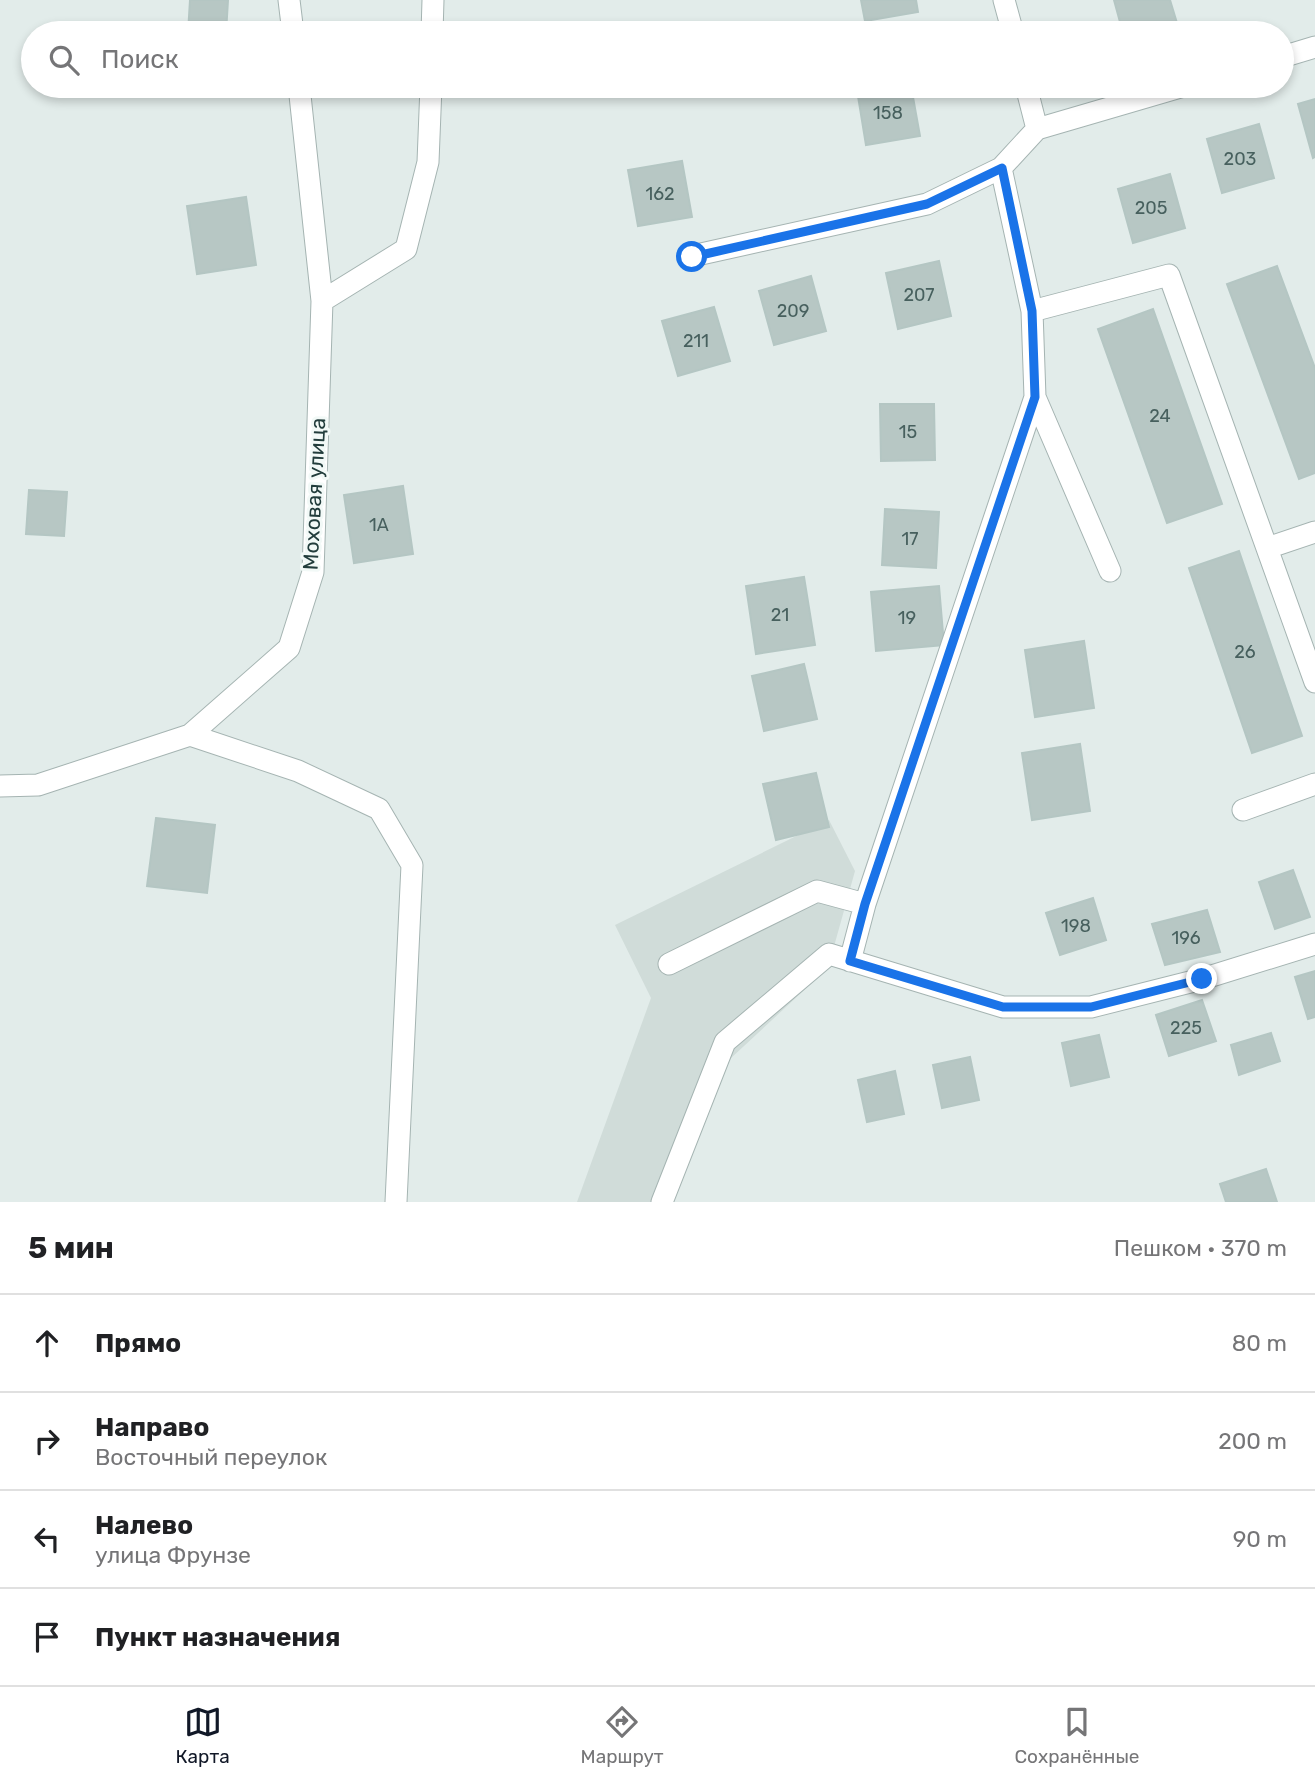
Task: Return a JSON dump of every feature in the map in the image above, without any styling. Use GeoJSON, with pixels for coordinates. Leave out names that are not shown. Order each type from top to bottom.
{"type":"FeatureCollection","features":[{"type":"Feature","properties":{"kind":"street"},"geometry":{"type":"LineString","coordinates":[[289,0],[292,21]]}},
{"type":"Feature","properties":{"kind":"street"},"geometry":{"type":"LineString","coordinates":[[432,21],[433,0]]}},
{"type":"Feature","properties":{"kind":"street"},"geometry":{"type":"LineString","coordinates":[[1004,0],[1010,21]]}},
{"type":"Feature","properties":{"kind":"street"},"geometry":{"type":"LineString","coordinates":[[1294,53],[1315,47]]}},
{"type":"Feature","properties":{"kind":"street","name":"Моховая улица"},"geometry":{"type":"LineString","coordinates":[[0,786],[38,785],[191,735],[289,648],[313,572],[322,301],[300,98]]}},
{"type":"Feature","properties":{"kind":"street"},"geometry":{"type":"LineString","coordinates":[[322,301],[405,249],[428,162],[431,98]]}},
{"type":"Feature","properties":{"kind":"street"},"geometry":{"type":"LineString","coordinates":[[1029,98],[1037,129]]}},
{"type":"Feature","properties":{"kind":"street"},"geometry":{"type":"LineString","coordinates":[[692,257],[927,204],[1002,168],[1037,129],[1143,98]]}},
{"type":"Feature","properties":{"kind":"street"},"geometry":{"type":"LineString","coordinates":[[850,961],[865,904],[1035,397],[1032,311],[1002,168]]}},
{"type":"Feature","properties":{"kind":"street"},"geometry":{"type":"LineString","coordinates":[[1032,311],[1169,275],[1315,682]]}},
{"type":"Feature","properties":{"kind":"street"},"geometry":{"type":"LineString","coordinates":[[1035,397],[1110,571]]}},
{"type":"Feature","properties":{"kind":"street"},"geometry":{"type":"LineString","coordinates":[[1267,548],[1315,532]]}},
{"type":"Feature","properties":{"kind":"street"},"geometry":{"type":"LineString","coordinates":[[191,735],[298,771],[379,808],[412,865],[396,1202]]}},
{"type":"Feature","properties":{"kind":"street"},"geometry":{"type":"LineString","coordinates":[[1243,810],[1315,784]]}},
{"type":"Feature","properties":{"kind":"street"},"geometry":{"type":"LineString","coordinates":[[668,964],[817,891],[865,904]]}},
{"type":"Feature","properties":{"kind":"street"},"geometry":{"type":"LineString","coordinates":[[662,1202],[725,1042],[829,954],[1003,1007],[1091,1007],[1202,979],[1315,944]]}},
{"type":"Feature","properties":{"kind":"shaded area"},"geometry":{"type":"Polygon","coordinates":[[[829,820],[855,871],[828,968],[717,1071],[668,1202],[577,1202],[651,998],[615,925],[829,820]]]}},
{"type":"Feature","properties":{"kind":"building"},"geometry":{"type":"Polygon","coordinates":[[[190,0],[228,0],[227,21],[189,21],[190,0]]]}},
{"type":"Feature","properties":{"kind":"building"},"geometry":{"type":"Polygon","coordinates":[[[861,0],[916,0],[918,12],[865,21],[861,0]]]}},
{"type":"Feature","properties":{"kind":"building"},"geometry":{"type":"Polygon","coordinates":[[[1114,0],[1170,0],[1176,21],[1120,21],[1114,0]]]}},
{"type":"Feature","properties":{"kind":"building"},"geometry":{"type":"Polygon","coordinates":[[[858,98],[913,98],[920,136],[866,145],[858,98]]]}},
{"type":"Feature","properties":{"kind":"building"},"geometry":{"type":"Polygon","coordinates":[[[1315,99],[1315,157],[1313,158],[1298,104],[1315,99]]]}},
{"type":"Feature","properties":{"kind":"building"},"geometry":{"type":"Polygon","coordinates":[[[1259,124],[1274,178],[1222,193],[1207,139],[1259,124]]]}},
{"type":"Feature","properties":{"kind":"building"},"geometry":{"type":"Polygon","coordinates":[[[682,161],[692,217],[638,226],[628,170],[682,161]]]}},
{"type":"Feature","properties":{"kind":"building"},"geometry":{"type":"Polygon","coordinates":[[[1170,174],[1185,228],[1133,243],[1118,189],[1170,174]]]}},
{"type":"Feature","properties":{"kind":"building"},"geometry":{"type":"Polygon","coordinates":[[[246,197],[256,265],[197,274],[187,206],[246,197]]]}},
{"type":"Feature","properties":{"kind":"building"},"geometry":{"type":"Polygon","coordinates":[[[939,261],[951,316],[898,329],[886,273],[939,261]]]}},
{"type":"Feature","properties":{"kind":"building"},"geometry":{"type":"Polygon","coordinates":[[[1277,266],[1315,368],[1315,473],[1299,479],[1227,284],[1277,266]]]}},
{"type":"Feature","properties":{"kind":"building"},"geometry":{"type":"Polygon","coordinates":[[[811,276],[826,331],[774,345],[759,291],[811,276]]]}},
{"type":"Feature","properties":{"kind":"building"},"geometry":{"type":"Polygon","coordinates":[[[714,307],[730,361],[678,376],[662,321],[714,307]]]}},
{"type":"Feature","properties":{"kind":"building"},"geometry":{"type":"Polygon","coordinates":[[[1153,309],[1222,504],[1167,523],[1098,329],[1153,309]]]}},
{"type":"Feature","properties":{"kind":"building"},"geometry":{"type":"Polygon","coordinates":[[[880,404],[934,404],[935,460],[881,461],[880,404]]]}},
{"type":"Feature","properties":{"kind":"building"},"geometry":{"type":"Polygon","coordinates":[[[403,486],[413,554],[354,563],[344,495],[403,486]]]}},
{"type":"Feature","properties":{"kind":"building"},"geometry":{"type":"Polygon","coordinates":[[[29,490],[67,492],[64,536],[26,534],[29,490]]]}},
{"type":"Feature","properties":{"kind":"building"},"geometry":{"type":"Polygon","coordinates":[[[885,509],[939,512],[936,568],[882,565],[885,509]]]}},
{"type":"Feature","properties":{"kind":"building"},"geometry":{"type":"Polygon","coordinates":[[[1239,551],[1302,736],[1252,753],[1189,568],[1239,551]]]}},
{"type":"Feature","properties":{"kind":"building"},"geometry":{"type":"Polygon","coordinates":[[[804,577],[815,645],[756,654],[746,586],[804,577]]]}},
{"type":"Feature","properties":{"kind":"building"},"geometry":{"type":"Polygon","coordinates":[[[939,586],[944,645],[876,651],[871,592],[939,586]]]}},
{"type":"Feature","properties":{"kind":"building"},"geometry":{"type":"Polygon","coordinates":[[[1084,641],[1094,708],[1035,717],[1025,650],[1084,641]]]}},
{"type":"Feature","properties":{"kind":"building"},"geometry":{"type":"Polygon","coordinates":[[[804,664],[817,719],[764,731],[752,676],[804,664]]]}},
{"type":"Feature","properties":{"kind":"building"},"geometry":{"type":"Polygon","coordinates":[[[1080,744],[1090,811],[1032,820],[1022,753],[1080,744]]]}},
{"type":"Feature","properties":{"kind":"building"},"geometry":{"type":"Polygon","coordinates":[[[816,773],[829,827],[776,840],[763,784],[816,773]]]}},
{"type":"Feature","properties":{"kind":"building"},"geometry":{"type":"Polygon","coordinates":[[[156,818],[215,825],[207,893],[147,886],[156,818]]]}},
{"type":"Feature","properties":{"kind":"building"},"geometry":{"type":"Polygon","coordinates":[[[1293,870],[1310,917],[1275,929],[1259,882],[1293,870]]]}},
{"type":"Feature","properties":{"kind":"building"},"geometry":{"type":"Polygon","coordinates":[[[1093,898],[1106,940],[1060,955],[1046,913],[1093,898]]]}},
{"type":"Feature","properties":{"kind":"building"},"geometry":{"type":"Polygon","coordinates":[[[1207,910],[1220,952],[1165,965],[1152,924],[1207,910]]]}},
{"type":"Feature","properties":{"kind":"building"},"geometry":{"type":"Polygon","coordinates":[[[1315,971],[1315,1017],[1308,1019],[1295,977],[1315,971]]]}},
{"type":"Feature","properties":{"kind":"building"},"geometry":{"type":"Polygon","coordinates":[[[1202,1000],[1216,1041],[1169,1056],[1156,1015],[1202,1000]]]}},
{"type":"Feature","properties":{"kind":"building"},"geometry":{"type":"Polygon","coordinates":[[[1271,1033],[1280,1061],[1239,1075],[1231,1045],[1271,1033]]]}},
{"type":"Feature","properties":{"kind":"building"},"geometry":{"type":"Polygon","coordinates":[[[1099,1035],[1109,1077],[1071,1086],[1062,1043],[1099,1035]]]}},
{"type":"Feature","properties":{"kind":"building"},"geometry":{"type":"Polygon","coordinates":[[[970,1057],[979,1100],[942,1108],[933,1065],[970,1057]]]}},
{"type":"Feature","properties":{"kind":"building"},"geometry":{"type":"Polygon","coordinates":[[[895,1071],[904,1114],[867,1122],[858,1080],[895,1071]]]}},
{"type":"Feature","properties":{"kind":"building"},"geometry":{"type":"Polygon","coordinates":[[[1266,1169],[1277,1202],[1226,1202],[1220,1184],[1266,1169]]]}},
{"type":"Feature","properties":{"kind":"route"},"geometry":{"type":"LineString","coordinates":[[692,257],[927,204],[1002,168],[1032,311],[1035,397],[865,904],[850,961],[1003,1007],[1091,1007],[1202,979]]}}]}
